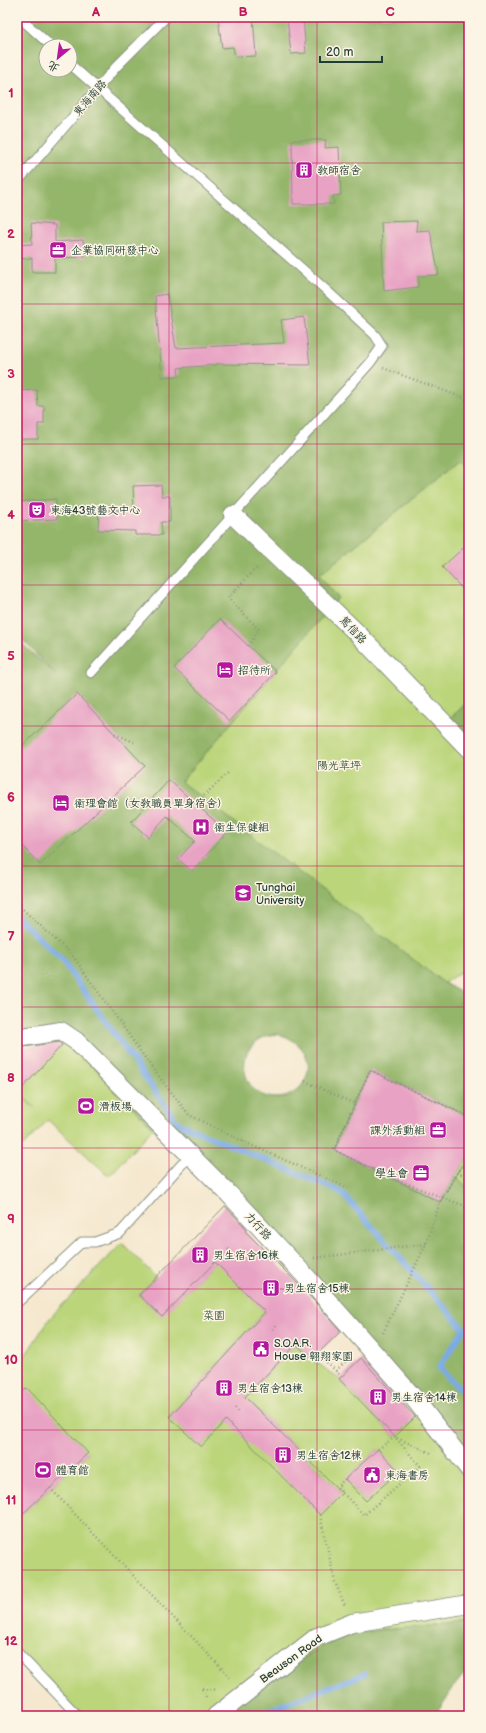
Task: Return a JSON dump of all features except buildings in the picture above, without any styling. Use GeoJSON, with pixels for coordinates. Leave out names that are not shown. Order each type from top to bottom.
{"type":"FeatureCollection","features":[{"type":"Feature","properties":{"kind":"street","name":"篤信路"},"geometry":{"type":"LineString","coordinates":[[233,515],[272,550],[356,632],[469,749]]}},
{"type":"Feature","properties":{"kind":"street","name":"力行路"},"geometry":{"type":"LineString","coordinates":[[17,1038],[61,1031],[76,1041],[190,1155],[312,1282],[413,1397],[469,1469]]}},
{"type":"Feature","properties":{"kind":"street","name":"Beauson Road"},"geometry":{"type":"LineString","coordinates":[[216,1716],[317,1637],[352,1623],[469,1604]]}},
{"type":"Feature","properties":{"kind":"lane"},"geometry":{"type":"LineString","coordinates":[[20,17],[42,38]]}},
{"type":"Feature","properties":{"kind":"lane","name":"東海南路"},"geometry":{"type":"LineString","coordinates":[[17,182],[98,90],[116,67],[166,17]]}},
{"type":"Feature","properties":{"kind":"lane"},"geometry":{"type":"LineString","coordinates":[[78,71],[374,335],[382,346],[370,363],[91,673]]}},
{"type":"Feature","properties":{"kind":"lane"},"geometry":{"type":"LineString","coordinates":[[17,1303],[82,1242],[95,1242],[120,1233],[190,1155]]}},
{"type":"Feature","properties":{"kind":"lane"},"geometry":{"type":"LineString","coordinates":[[17,1652],[78,1716]]}},
{"type":"Feature","properties":{"kind":"path"},"geometry":{"type":"LineString","coordinates":[[370,363],[469,400]]}},
{"type":"Feature","properties":{"kind":"path"},"geometry":{"type":"LineString","coordinates":[[248,646],[259,630],[228,598],[272,550]]}},
{"type":"Feature","properties":{"kind":"path"},"geometry":{"type":"LineString","coordinates":[[115,734],[134,742]]}},
{"type":"Feature","properties":{"kind":"path"},"geometry":{"type":"LineString","coordinates":[[195,804],[229,772]]}},
{"type":"Feature","properties":{"kind":"path"},"geometry":{"type":"LineString","coordinates":[[17,904],[72,955],[153,1069],[189,1115],[244,1142],[348,1188]]}},
{"type":"Feature","properties":{"kind":"path"},"geometry":{"type":"LineString","coordinates":[[469,1117],[370,1070],[334,1150],[384,1175],[462,1205],[469,1210]]}},
{"type":"Feature","properties":{"kind":"path"},"geometry":{"type":"LineString","coordinates":[[305,1081],[355,1104]]}},
{"type":"Feature","properties":{"kind":"path"},"geometry":{"type":"LineString","coordinates":[[374,1352],[426,1244],[440,1202],[458,1171],[469,1156]]}},
{"type":"Feature","properties":{"kind":"path"},"geometry":{"type":"LineString","coordinates":[[458,1171],[469,1182]]}},
{"type":"Feature","properties":{"kind":"path"},"geometry":{"type":"LineString","coordinates":[[311,1258],[426,1244]]}},
{"type":"Feature","properties":{"kind":"path"},"geometry":{"type":"LineString","coordinates":[[273,1329],[277,1324]]}},
{"type":"Feature","properties":{"kind":"path"},"geometry":{"type":"LineString","coordinates":[[318,1354],[341,1376]]}},
{"type":"Feature","properties":{"kind":"path"},"geometry":{"type":"LineString","coordinates":[[336,1371],[352,1355]]}},
{"type":"Feature","properties":{"kind":"path"},"geometry":{"type":"LineString","coordinates":[[235,1408],[240,1413]]}},
{"type":"Feature","properties":{"kind":"path"},"geometry":{"type":"LineString","coordinates":[[378,1449],[395,1437]]}},
{"type":"Feature","properties":{"kind":"path"},"geometry":{"type":"LineString","coordinates":[[395,1437],[438,1456]]}},
{"type":"Feature","properties":{"kind":"path"},"geometry":{"type":"LineString","coordinates":[[346,1479],[337,1488],[364,1515],[420,1466],[395,1437]]}},
{"type":"Feature","properties":{"kind":"path"},"geometry":{"type":"LineString","coordinates":[[50,1488],[246,1693]]}},
{"type":"Feature","properties":{"kind":"path"},"geometry":{"type":"LineString","coordinates":[[320,1515],[335,1582]]}},
{"type":"Feature","properties":{"kind":"green space"},"geometry":{"type":"Polygon","coordinates":[[[17,17],[469,17],[469,468],[461,459],[319,575],[338,598],[181,782],[444,983],[469,997],[469,1117],[370,1070],[334,1150],[440,1202],[455,1176],[469,1189],[469,1478],[363,1345],[67,1039],[17,1032],[17,639],[56,675],[17,634],[17,17]],[[277,1034],[261,1039],[251,1047],[245,1059],[245,1071],[249,1082],[257,1092],[269,1097],[284,1097],[294,1093],[305,1080],[308,1072],[307,1057],[303,1050],[285,1036],[277,1034]]]}},
{"type":"Feature","properties":{"kind":"green space","name":"陽光草坪"},"geometry":{"type":"Polygon","coordinates":[[[461,459],[469,468],[469,701],[446,722],[469,749],[469,966],[444,983],[180,782],[338,598],[319,575],[461,459]]]}},
{"type":"Feature","properties":{"kind":"green space"},"geometry":{"type":"Polygon","coordinates":[[[469,701],[469,749],[446,722],[469,701]]]}},
{"type":"Feature","properties":{"kind":"green space","name":"滑板場"},"geometry":{"type":"Polygon","coordinates":[[[67,1039],[158,1123],[109,1176],[48,1120],[23,1146],[17,1140],[17,1093],[35,1108],[18,1092],[67,1039]]]}},
{"type":"Feature","properties":{"kind":"green space"},"geometry":{"type":"Polygon","coordinates":[[[469,1156],[469,1189],[455,1176],[469,1156]]]}},
{"type":"Feature","properties":{"kind":"green space","name":"菜園"},"geometry":{"type":"Polygon","coordinates":[[[122,1243],[156,1277],[139,1295],[162,1316],[216,1261],[265,1312],[169,1417],[201,1447],[226,1419],[320,1514],[342,1493],[245,1397],[296,1344],[312,1359],[339,1379],[395,1437],[425,1410],[469,1478],[469,1623],[356,1632],[321,1647],[216,1716],[78,1716],[17,1652],[17,1519],[88,1453],[17,1379],[17,1368],[50,1318],[122,1243]],[[378,1449],[346,1479],[365,1501],[398,1471],[378,1449]]]}},
{"type":"Feature","properties":{"kind":"green space"},"geometry":{"type":"Polygon","coordinates":[[[469,1623],[469,1668],[455,1685],[435,1716],[216,1716],[321,1647],[356,1632],[469,1623]]]}},
{"type":"Feature","properties":{"kind":"waterway"},"geometry":{"type":"LineString","coordinates":[[17,917],[61,959],[178,1123],[341,1192],[464,1329],[439,1368],[469,1398]]}},
{"type":"Feature","properties":{"kind":"waterway"},"geometry":{"type":"LineString","coordinates":[[253,1716],[365,1674]]}},
{"type":"Feature","properties":{"kind":"place","name":"教師宿舍"},"geometry":{"type":"Point","coordinates":[304,170]}},
{"type":"Feature","properties":{"kind":"place","name":"企業協同研發中心"},"geometry":{"type":"Point","coordinates":[58,250]}},
{"type":"Feature","properties":{"kind":"place","name":"東海43號藝文中心"},"geometry":{"type":"Point","coordinates":[37,510]}},
{"type":"Feature","properties":{"kind":"place","name":"招待所"},"geometry":{"type":"Point","coordinates":[225,670]}},
{"type":"Feature","properties":{"kind":"place","name":"衛理會館（女教職員單身宿舍）"},"geometry":{"type":"Point","coordinates":[61,803]}},
{"type":"Feature","properties":{"kind":"place","name":"衛生保健組"},"geometry":{"type":"Point","coordinates":[201,827]}},
{"type":"Feature","properties":{"kind":"place","name":"Tunghai University"},"geometry":{"type":"Point","coordinates":[243,893]}},
{"type":"Feature","properties":{"kind":"place","name":"滑板場"},"geometry":{"type":"Point","coordinates":[86,1106]}},
{"type":"Feature","properties":{"kind":"place","name":"課外活動組"},"geometry":{"type":"Point","coordinates":[438,1130]}},
{"type":"Feature","properties":{"kind":"place","name":"學生會"},"geometry":{"type":"Point","coordinates":[421,1173]}},
{"type":"Feature","properties":{"kind":"place","name":"男生宿舍16棟"},"geometry":{"type":"Point","coordinates":[200,1255]}},
{"type":"Feature","properties":{"kind":"place","name":"男生宿舍15棟"},"geometry":{"type":"Point","coordinates":[271,1288]}},
{"type":"Feature","properties":{"kind":"place","name":"S.O.A.R. House 翱翔家園"},"geometry":{"type":"Point","coordinates":[261,1349]}},
{"type":"Feature","properties":{"kind":"place","name":"男生宿舍13棟"},"geometry":{"type":"Point","coordinates":[224,1388]}},
{"type":"Feature","properties":{"kind":"place","name":"男生宿舍14棟"},"geometry":{"type":"Point","coordinates":[378,1397]}},
{"type":"Feature","properties":{"kind":"place","name":"男生宿舍12棟"},"geometry":{"type":"Point","coordinates":[283,1455]}},
{"type":"Feature","properties":{"kind":"place","name":"體育館"},"geometry":{"type":"Point","coordinates":[43,1470]}},
{"type":"Feature","properties":{"kind":"place","name":"東海書房"},"geometry":{"type":"Point","coordinates":[372,1475]}}]}
